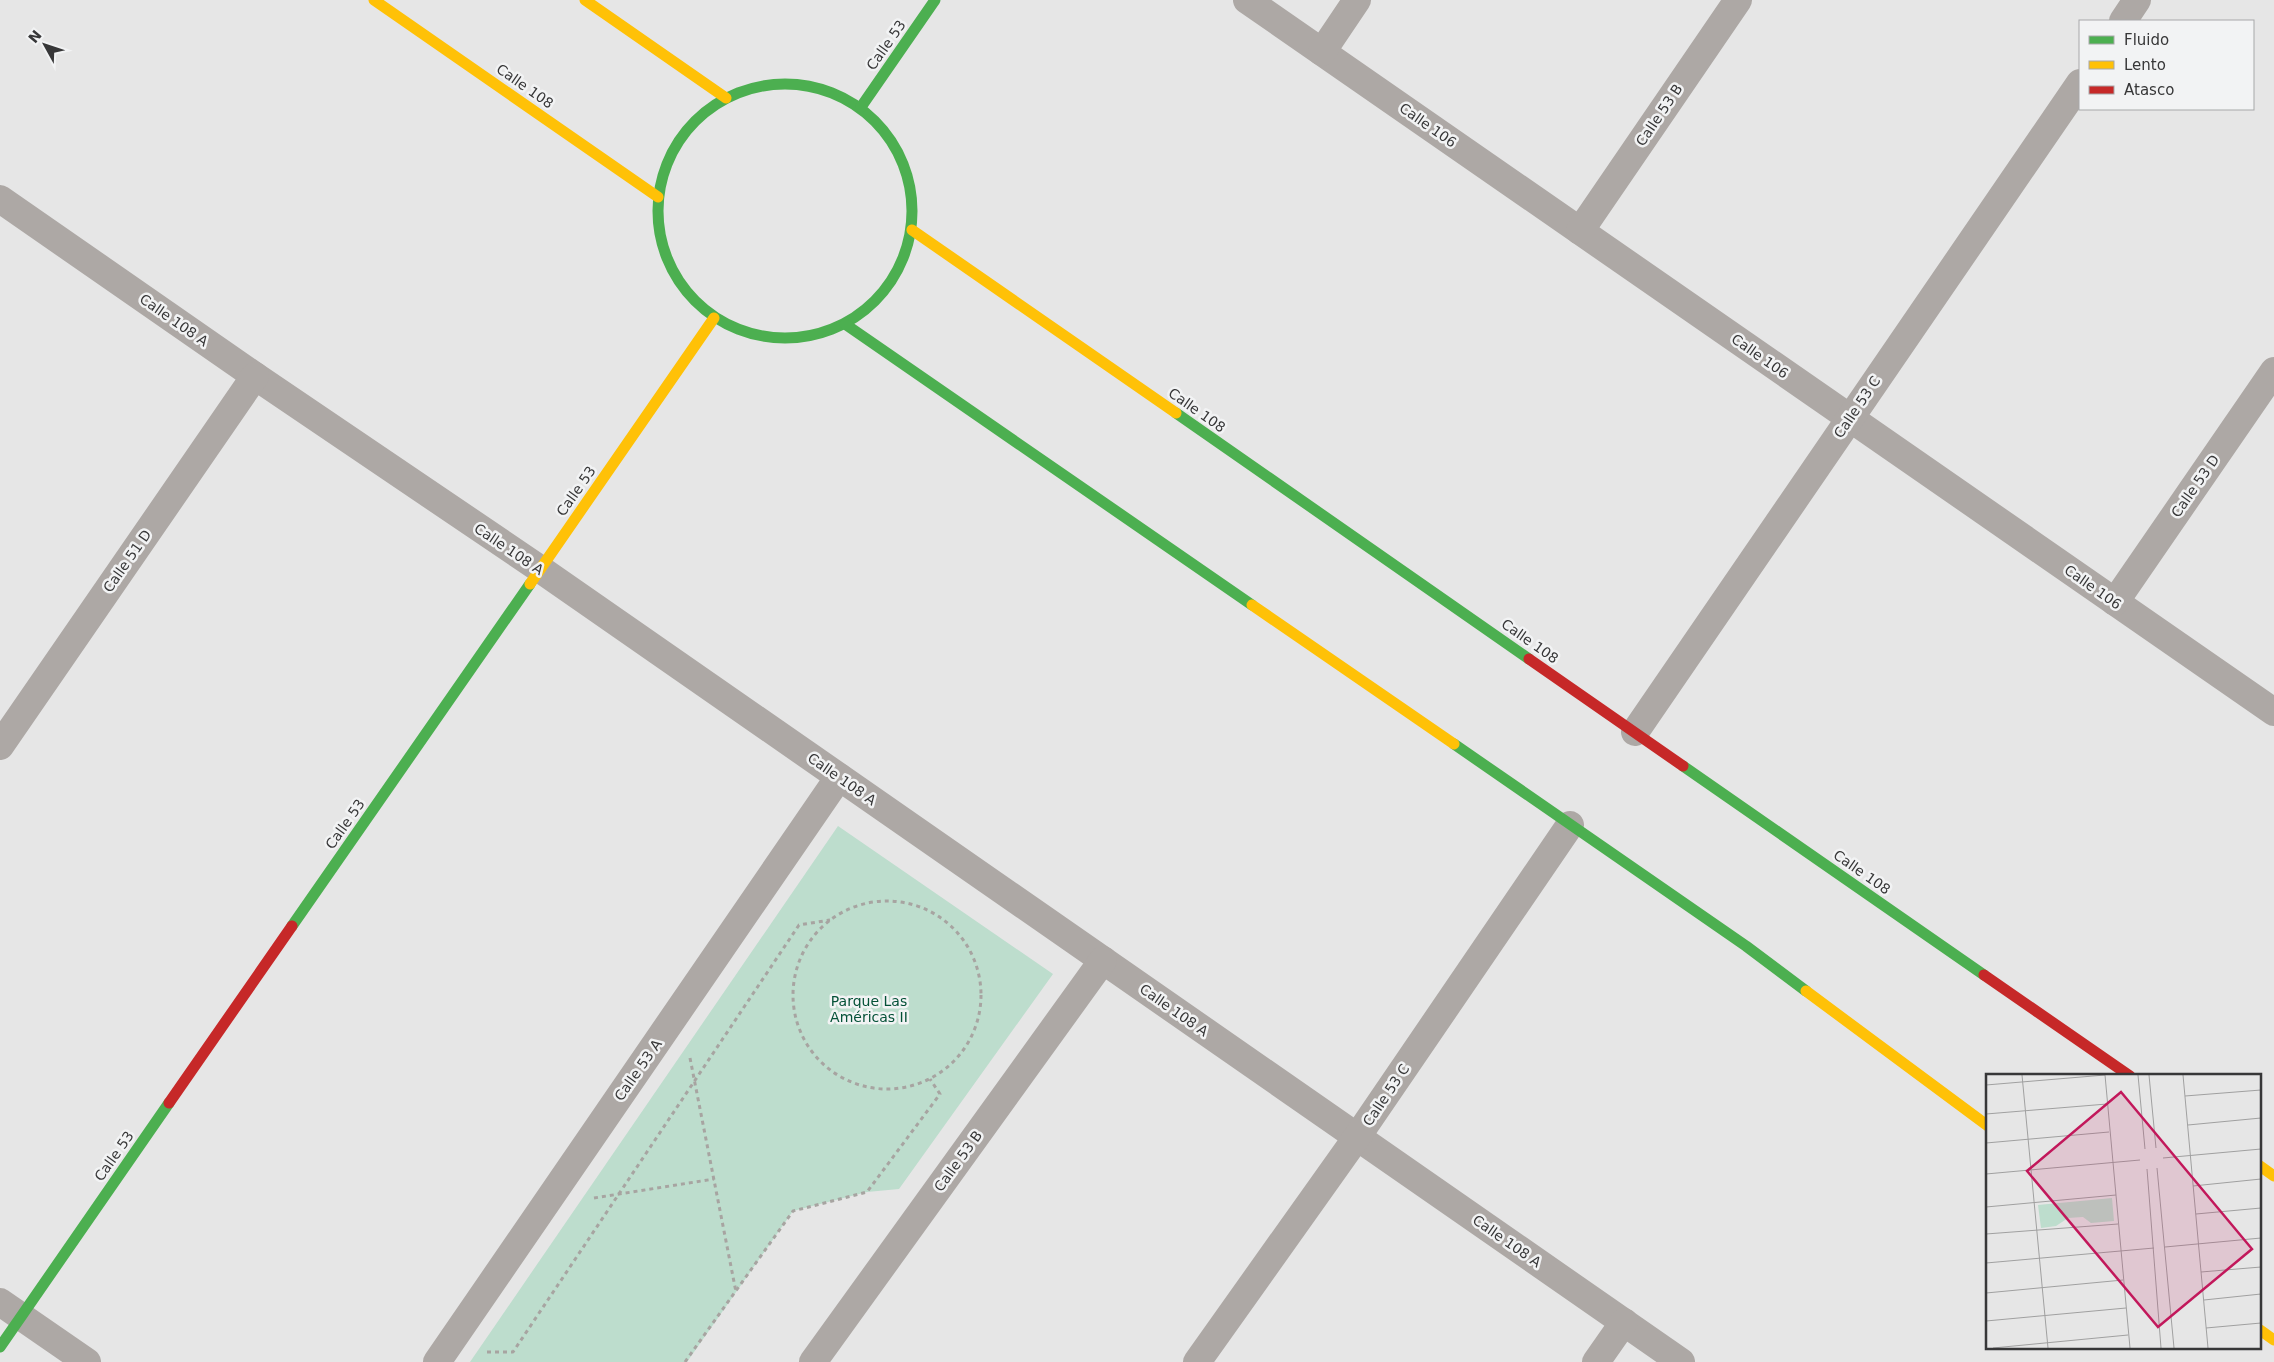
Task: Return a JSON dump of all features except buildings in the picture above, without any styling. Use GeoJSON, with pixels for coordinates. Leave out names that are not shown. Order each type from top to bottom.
{"type":"FeatureCollection","features":[{"type":"Feature","properties":{"kind":"main road","name":"Calle 108"},"geometry":{"type":"LineString","coordinates":[[374,0],[658,197]]}},
{"type":"Feature","properties":{"kind":"main road"},"geometry":{"type":"LineString","coordinates":[[585,0],[726,98]]}},
{"type":"Feature","properties":{"kind":"main road","name":"Calle 53"},"geometry":{"type":"LineString","coordinates":[[861,107],[935,0]]}},
{"type":"Feature","properties":{"kind":"main road"},"geometry":{"type":"LineString","coordinates":[[796,83],[830,90],[861,107],[893,140],[911,184],[912,230],[904,259],[890,285],[870,307],[845,324],[802,338],[756,336],[714,318],[688,295],[668,266],[658,232],[658,197],[670,157],[693,122],[726,98],[760,85],[796,83]]}},
{"type":"Feature","properties":{"kind":"main road","name":"Calle 108"},"geometry":{"type":"LineString","coordinates":[[912,230],[2127,1074]]}},
{"type":"Feature","properties":{"kind":"main road","name":"Calle 53"},"geometry":{"type":"LineString","coordinates":[[0,1346],[10,1309],[540,569],[714,318]]}},
{"type":"Feature","properties":{"kind":"main road"},"geometry":{"type":"LineString","coordinates":[[845,324],[1746,946],[1986,1125]]}},
{"type":"Feature","properties":{"kind":"main road"},"geometry":{"type":"LineString","coordinates":[[2262,1167],[2274,1176]]}},
{"type":"Feature","properties":{"kind":"main road"},"geometry":{"type":"LineString","coordinates":[[2262,1331],[2274,1340]]}},
{"type":"Feature","properties":{"kind":"street","name":"Calle 106"},"geometry":{"type":"LineString","coordinates":[[1247,0],[2274,712]]}},
{"type":"Feature","properties":{"kind":"street"},"geometry":{"type":"LineString","coordinates":[[1322,52],[1357,0]]}},
{"type":"Feature","properties":{"kind":"street","name":"Calle 53 B"},"geometry":{"type":"LineString","coordinates":[[1580,231],[1738,0]]}},
{"type":"Feature","properties":{"kind":"street"},"geometry":{"type":"LineString","coordinates":[[2123,20],[2137,0]]}},
{"type":"Feature","properties":{"kind":"street","name":"Calle 53 C"},"geometry":{"type":"LineString","coordinates":[[1635,732],[2079,84]]}},
{"type":"Feature","properties":{"kind":"street","name":"Calle 108 A"},"geometry":{"type":"LineString","coordinates":[[0,200],[540,569],[1682,1362]]}},
{"type":"Feature","properties":{"kind":"street","name":"Calle 53 D"},"geometry":{"type":"LineString","coordinates":[[2115,602],[2274,371]]}},
{"type":"Feature","properties":{"kind":"street","name":"Calle 51 D"},"geometry":{"type":"LineString","coordinates":[[0,746],[255,376]]}},
{"type":"Feature","properties":{"kind":"street","name":"Calle 53 A"},"geometry":{"type":"LineString","coordinates":[[437,1362],[839,777]]}},
{"type":"Feature","properties":{"kind":"street","name":"Calle 53 C"},"geometry":{"type":"LineString","coordinates":[[1197,1362],[1357,1137],[1570,825]]}},
{"type":"Feature","properties":{"kind":"street","name":"Calle 53 B"},"geometry":{"type":"LineString","coordinates":[[813,1362],[1103,960]]}},
{"type":"Feature","properties":{"kind":"street"},"geometry":{"type":"LineString","coordinates":[[10,1309],[86,1362]]}},
{"type":"Feature","properties":{"kind":"street"},"geometry":{"type":"LineString","coordinates":[[1596,1362],[1624,1322]]}},
{"type":"Feature","properties":{"kind":"path"},"geometry":{"type":"LineString","coordinates":[[889,900],[920,906],[947,921],[968,944],[980,974],[981,1005],[975,1027],[973,1034],[955,1060],[930,1079],[901,1089],[869,1088],[840,1077],[817,1058],[800,1032],[793,1002],[796,971],[809,942],[830,920],[858,905],[889,900]]}},
{"type":"Feature","properties":{"kind":"path"},"geometry":{"type":"LineString","coordinates":[[477,1352],[513,1352],[799,925],[830,920]]}},
{"type":"Feature","properties":{"kind":"path"},"geometry":{"type":"LineString","coordinates":[[680,1009],[736,1292]]}},
{"type":"Feature","properties":{"kind":"path"},"geometry":{"type":"LineString","coordinates":[[685,1362],[793,1211],[867,1192],[940,1094],[930,1079]]}},
{"type":"Feature","properties":{"kind":"path"},"geometry":{"type":"LineString","coordinates":[[546,1204],[618,1195],[714,1179]]}},
{"type":"Feature","properties":{"kind":"green space","name":"Parque Las Américas II"},"geometry":{"type":"Polygon","coordinates":[[[838,826],[1053,974],[899,1189],[867,1192],[793,1211],[687,1362],[470,1362],[838,826]]]}},
{"type":"Feature","properties":{"kind":"traffic: fast"},"geometry":{"type":"LineString","coordinates":[[861,107],[935,0]]}},
{"type":"Feature","properties":{"kind":"traffic: fast"},"geometry":{"type":"LineString","coordinates":[[773,84],[797,84],[834,93],[856,105],[875,121],[891,140],[903,162],[910,186],[912,211],[910,236],[903,260],[891,282],[875,301],[856,317],[834,329],[797,338],[773,338],[736,329],[714,317],[687,292],[667,260],[663,248],[658,223],[658,199],[667,162],[679,140],[704,113],[736,93],[748,89],[773,84]]}},
{"type":"Feature","properties":{"kind":"traffic: fast"},"geometry":{"type":"LineString","coordinates":[[845,324],[1252,605]]}},
{"type":"Feature","properties":{"kind":"traffic: fast"},"geometry":{"type":"LineString","coordinates":[[1176,413],[1529,659]]}},
{"type":"Feature","properties":{"kind":"traffic: fast"},"geometry":{"type":"LineString","coordinates":[[292,926],[530,584]]}},
{"type":"Feature","properties":{"kind":"traffic: fast"},"geometry":{"type":"LineString","coordinates":[[1454,744],[1746,946],[1806,991]]}},
{"type":"Feature","properties":{"kind":"traffic: fast"},"geometry":{"type":"LineString","coordinates":[[1683,766],[1984,975]]}},
{"type":"Feature","properties":{"kind":"traffic: fast"},"geometry":{"type":"LineString","coordinates":[[0,1347],[169,1103]]}},
{"type":"Feature","properties":{"kind":"traffic: slow"},"geometry":{"type":"LineString","coordinates":[[374,0],[658,197]]}},
{"type":"Feature","properties":{"kind":"traffic: slow"},"geometry":{"type":"LineString","coordinates":[[585,0],[726,98]]}},
{"type":"Feature","properties":{"kind":"traffic: slow"},"geometry":{"type":"LineString","coordinates":[[912,230],[1176,413]]}},
{"type":"Feature","properties":{"kind":"traffic: slow"},"geometry":{"type":"LineString","coordinates":[[530,584],[714,318]]}},
{"type":"Feature","properties":{"kind":"traffic: slow"},"geometry":{"type":"LineString","coordinates":[[1252,605],[1454,744]]}},
{"type":"Feature","properties":{"kind":"traffic: slow"},"geometry":{"type":"LineString","coordinates":[[1806,991],[1986,1125]]}},
{"type":"Feature","properties":{"kind":"traffic: slow"},"geometry":{"type":"LineString","coordinates":[[2262,1167],[2274,1176]]}},
{"type":"Feature","properties":{"kind":"traffic: slow"},"geometry":{"type":"LineString","coordinates":[[2262,1331],[2274,1340]]}},
{"type":"Feature","properties":{"kind":"traffic: jam"},"geometry":{"type":"LineString","coordinates":[[1529,659],[1683,766]]}},
{"type":"Feature","properties":{"kind":"traffic: jam"},"geometry":{"type":"LineString","coordinates":[[169,1103],[292,926]]}},
{"type":"Feature","properties":{"kind":"traffic: jam"},"geometry":{"type":"LineString","coordinates":[[1984,975],[2127,1074]]}}]}
